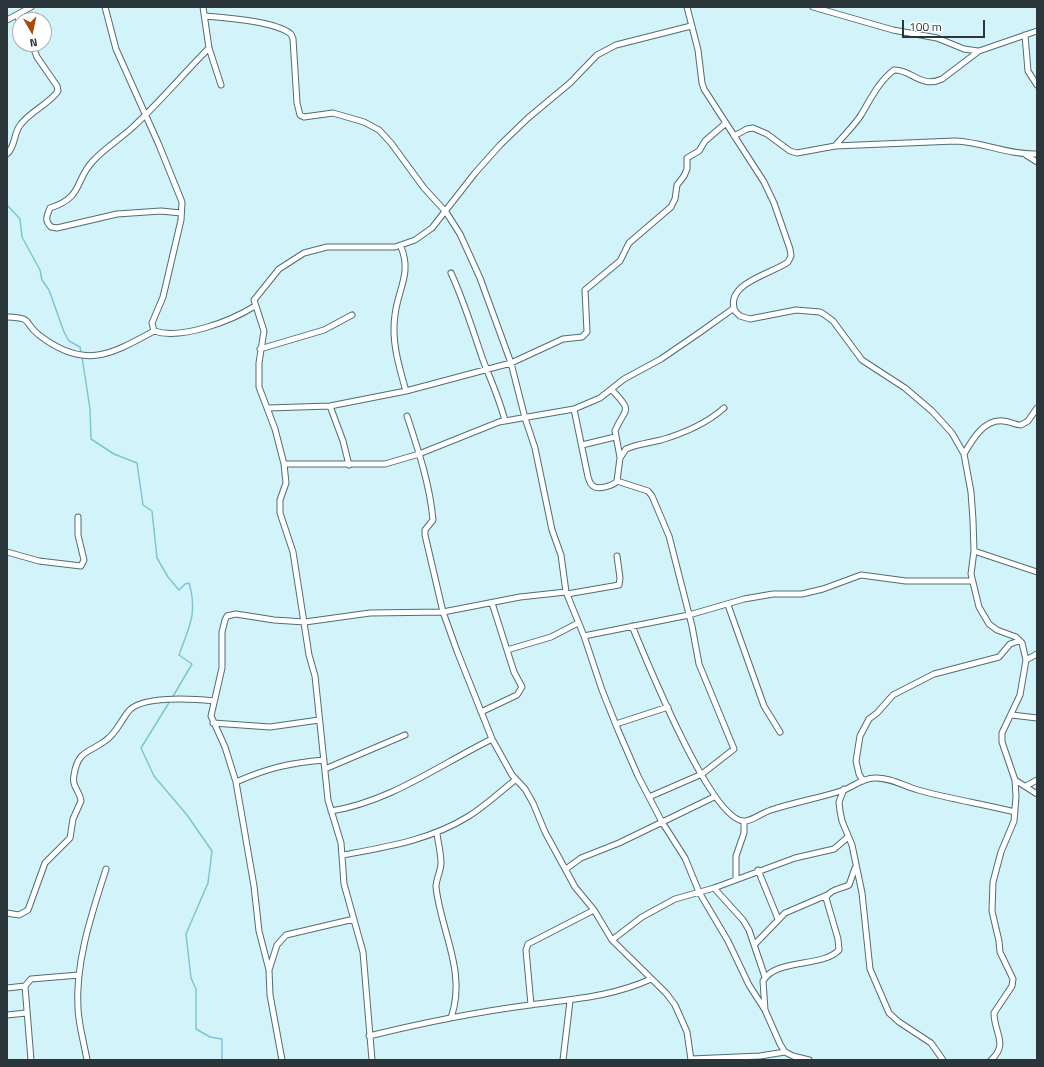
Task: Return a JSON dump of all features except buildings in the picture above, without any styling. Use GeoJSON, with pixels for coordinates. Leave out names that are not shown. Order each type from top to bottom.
{"type":"FeatureCollection","features":[{"type":"Feature","properties":{"kind":"street"},"geometry":{"type":"LineString","coordinates":[[105,7],[116,49],[181,195],[183,208],[163,297],[152,323],[154,331]]}},
{"type":"Feature","properties":{"kind":"street"},"geometry":{"type":"LineString","coordinates":[[204,7],[209,48],[221,85]]}},
{"type":"Feature","properties":{"kind":"street"},"geometry":{"type":"LineString","coordinates":[[687,7],[698,50],[702,83],[770,192],[790,249],[791,256],[784,265],[745,285],[737,292],[734,299],[734,308],[740,316],[750,319],[796,310],[820,312],[825,314],[833,321],[862,360],[905,388],[932,411],[952,433],[964,454],[971,492],[974,551],[972,581],[978,607],[989,624],[997,630],[1016,637],[1025,650],[1026,660],[1022,685],[1012,715],[1002,733],[1002,742],[1015,780],[1016,812],[1014,821],[1001,852],[991,894],[992,912],[1000,952],[1013,979],[1012,986],[994,1013],[1001,1047],[997,1055],[991,1060]]}},
{"type":"Feature","properties":{"kind":"street"},"geometry":{"type":"LineString","coordinates":[[813,7],[893,30],[937,38],[964,50],[979,52]]}},
{"type":"Feature","properties":{"kind":"street"},"geometry":{"type":"LineString","coordinates":[[205,16],[241,19],[264,24],[291,34],[293,39],[297,103],[300,115],[309,117],[333,113],[373,126],[386,136],[424,188],[446,212],[460,234],[480,278],[511,363],[525,418],[535,448],[552,530],[561,555],[566,593],[584,636],[602,690],[616,724],[638,776],[662,822],[685,858],[699,892],[728,941],[749,985],[765,1010],[780,1044],[785,1052],[793,1056],[809,1060]]}},
{"type":"Feature","properties":{"kind":"street"},"geometry":{"type":"LineString","coordinates":[[372,1060],[363,952],[344,884],[343,855],[331,811],[318,720],[315,676],[309,655],[293,552],[280,513],[280,500],[286,482],[284,464],[268,408],[259,387],[260,349],[264,331],[254,300],[274,274],[288,262],[304,253],[327,247],[401,247],[415,240],[432,228],[475,173],[500,145],[528,118],[570,83],[597,55],[616,44],[691,26]]}},
{"type":"Feature","properties":{"kind":"street"},"geometry":{"type":"LineString","coordinates":[[835,146],[860,116],[865,106],[886,77],[894,70],[902,71],[923,81],[936,82],[979,52],[1037,31]]}},
{"type":"Feature","properties":{"kind":"street"},"geometry":{"type":"LineString","coordinates":[[1025,35],[1028,71],[1037,85]]}},
{"type":"Feature","properties":{"kind":"street"},"geometry":{"type":"LineString","coordinates":[[181,213],[161,211],[117,214],[57,228],[51,227],[46,216],[50,208],[69,200],[81,184],[92,161],[133,127],[209,48]]}},
{"type":"Feature","properties":{"kind":"street"},"geometry":{"type":"LineString","coordinates":[[7,154],[13,147],[15,133],[21,124],[58,91],[58,86],[37,57],[35,52]]}},
{"type":"Feature","properties":{"kind":"street"},"geometry":{"type":"LineString","coordinates":[[268,408],[330,406],[406,391],[511,363],[563,340],[582,337],[587,332],[585,290],[620,260],[629,243],[669,210],[675,199],[677,185],[686,172],[687,158],[699,151],[705,141],[726,123]]}},
{"type":"Feature","properties":{"kind":"street"},"geometry":{"type":"LineString","coordinates":[[734,136],[747,129],[753,128],[767,134],[793,153],[835,146],[972,142],[998,150],[1025,154],[1037,154]]}},
{"type":"Feature","properties":{"kind":"street"},"geometry":{"type":"LineString","coordinates":[[1025,154],[1037,162]]}},
{"type":"Feature","properties":{"kind":"street"},"geometry":{"type":"LineString","coordinates":[[401,247],[405,259],[406,269],[395,314],[394,330],[399,367],[406,391]]}},
{"type":"Feature","properties":{"kind":"street"},"geometry":{"type":"LineString","coordinates":[[452,273],[467,308],[487,370],[497,392],[505,421]]}},
{"type":"Feature","properties":{"kind":"street"},"geometry":{"type":"LineString","coordinates":[[7,317],[26,320],[35,332],[44,339],[74,354],[87,357],[99,356],[126,347],[154,331],[172,334],[213,326],[240,316],[255,306]]}},
{"type":"Feature","properties":{"kind":"street"},"geometry":{"type":"LineString","coordinates":[[284,464],[385,464],[419,454],[488,426],[505,421],[574,409],[594,401],[612,390],[637,371],[661,359],[734,308]]}},
{"type":"Feature","properties":{"kind":"street"},"geometry":{"type":"LineString","coordinates":[[260,349],[324,330],[352,315]]}},
{"type":"Feature","properties":{"kind":"street"},"geometry":{"type":"LineString","coordinates":[[612,390],[627,408],[615,431],[620,458]]}},
{"type":"Feature","properties":{"kind":"street"},"geometry":{"type":"LineString","coordinates":[[330,406],[343,441],[349,465]]}},
{"type":"Feature","properties":{"kind":"street"},"geometry":{"type":"LineString","coordinates":[[574,409],[586,470],[592,485],[596,488],[612,485],[617,481],[622,453],[632,446],[660,440],[700,426],[724,408]]}},
{"type":"Feature","properties":{"kind":"street"},"geometry":{"type":"LineString","coordinates":[[964,454],[980,431],[991,423],[1004,420],[1021,425],[1028,421],[1037,408]]}},
{"type":"Feature","properties":{"kind":"street"},"geometry":{"type":"LineString","coordinates":[[407,416],[419,454],[431,505],[433,520],[426,530],[425,535],[443,612],[492,739],[515,780],[525,789],[533,803],[545,832],[575,887],[594,910],[612,940],[670,998],[682,1019],[690,1042],[691,1059],[758,1058],[785,1052]]}},
{"type":"Feature","properties":{"kind":"street"},"geometry":{"type":"LineString","coordinates":[[582,445],[615,437]]}},
{"type":"Feature","properties":{"kind":"street"},"geometry":{"type":"LineString","coordinates":[[617,481],[648,491],[652,496],[669,536],[689,615],[699,664],[734,749],[702,774],[650,797]]}},
{"type":"Feature","properties":{"kind":"street"},"geometry":{"type":"LineString","coordinates":[[7,552],[39,561],[81,566],[84,560],[79,537],[78,517]]}},
{"type":"Feature","properties":{"kind":"street"},"geometry":{"type":"LineString","coordinates":[[974,551],[1037,572]]}},
{"type":"Feature","properties":{"kind":"street"},"geometry":{"type":"LineString","coordinates":[[282,1060],[270,996],[269,970],[259,931],[254,886],[236,782],[225,747],[212,723],[211,716],[222,668],[222,632],[223,624],[227,616],[242,614],[274,620],[305,622],[370,613],[443,612],[520,598],[619,585],[620,578],[617,556]]}},
{"type":"Feature","properties":{"kind":"street"},"geometry":{"type":"LineString","coordinates":[[584,636],[689,615],[728,605],[744,599],[773,594],[796,596],[814,592],[861,575],[906,581],[972,581]]}},
{"type":"Feature","properties":{"kind":"street"},"geometry":{"type":"LineString","coordinates":[[481,712],[517,696],[521,690],[521,684],[516,677],[492,603]]}},
{"type":"Feature","properties":{"kind":"street"},"geometry":{"type":"LineString","coordinates":[[728,605],[764,706],[780,732]]}},
{"type":"Feature","properties":{"kind":"street"},"geometry":{"type":"LineString","coordinates":[[507,650],[551,637],[578,623]]}},
{"type":"Feature","properties":{"kind":"street"},"geometry":{"type":"LineString","coordinates":[[632,626],[688,752],[714,796],[736,819],[744,821],[753,819],[770,810],[844,789],[864,781],[867,778],[881,778],[918,790],[1016,812]]}},
{"type":"Feature","properties":{"kind":"street"},"geometry":{"type":"LineString","coordinates":[[864,781],[859,774],[856,761],[860,736],[869,719],[877,713],[893,695],[934,674],[999,657],[1010,644],[1020,641]]}},
{"type":"Feature","properties":{"kind":"street"},"geometry":{"type":"LineString","coordinates":[[1026,660],[1037,654]]}},
{"type":"Feature","properties":{"kind":"street"},"geometry":{"type":"LineString","coordinates":[[7,913],[20,915],[28,910],[45,863],[70,838],[73,819],[81,801],[73,783],[74,775],[82,754],[105,741],[123,722],[128,712],[134,707],[172,698],[214,700]]}},
{"type":"Feature","properties":{"kind":"street"},"geometry":{"type":"LineString","coordinates":[[616,724],[668,707]]}},
{"type":"Feature","properties":{"kind":"street"},"geometry":{"type":"LineString","coordinates":[[1012,715],[1037,718]]}},
{"type":"Feature","properties":{"kind":"street"},"geometry":{"type":"LineString","coordinates":[[212,723],[270,727],[318,720]]}},
{"type":"Feature","properties":{"kind":"street"},"geometry":{"type":"LineString","coordinates":[[325,769],[405,735]]}},
{"type":"Feature","properties":{"kind":"street"},"geometry":{"type":"LineString","coordinates":[[331,811],[364,804],[385,796],[492,739]]}},
{"type":"Feature","properties":{"kind":"street"},"geometry":{"type":"LineString","coordinates":[[236,782],[266,769],[278,766],[324,760]]}},
{"type":"Feature","properties":{"kind":"street"},"geometry":{"type":"LineString","coordinates":[[343,855],[401,844],[437,833],[470,816],[515,780]]}},
{"type":"Feature","properties":{"kind":"street"},"geometry":{"type":"LineString","coordinates":[[1015,780],[1037,794]]}},
{"type":"Feature","properties":{"kind":"street"},"geometry":{"type":"LineString","coordinates":[[1026,786],[1037,780]]}},
{"type":"Feature","properties":{"kind":"street"},"geometry":{"type":"LineString","coordinates":[[844,789],[839,806],[842,821],[856,865],[864,905],[870,969],[886,1007],[895,1020],[931,1043],[943,1060]]}},
{"type":"Feature","properties":{"kind":"street"},"geometry":{"type":"LineString","coordinates":[[566,869],[581,858],[662,822],[714,796]]}},
{"type":"Feature","properties":{"kind":"street"},"geometry":{"type":"LineString","coordinates":[[736,878],[736,856],[744,833],[744,821]]}},
{"type":"Feature","properties":{"kind":"street"},"geometry":{"type":"LineString","coordinates":[[437,833],[441,865],[436,886],[444,925],[455,963],[457,979],[456,999],[451,1018]]}},
{"type":"Feature","properties":{"kind":"street"},"geometry":{"type":"LineString","coordinates":[[612,940],[642,917],[685,895],[714,888],[736,878],[795,858],[834,849],[848,837]]}},
{"type":"Feature","properties":{"kind":"street"},"geometry":{"type":"LineString","coordinates":[[755,944],[785,913],[849,885],[856,865]]}},
{"type":"Feature","properties":{"kind":"street"},"geometry":{"type":"LineString","coordinates":[[87,1060],[78,1010],[79,975],[88,928],[106,869]]}},
{"type":"Feature","properties":{"kind":"street"},"geometry":{"type":"LineString","coordinates":[[758,870],[778,919]]}},
{"type":"Feature","properties":{"kind":"street"},"geometry":{"type":"LineString","coordinates":[[714,888],[743,920],[755,944],[766,977]]}},
{"type":"Feature","properties":{"kind":"street"},"geometry":{"type":"LineString","coordinates":[[765,1010],[763,981],[766,977],[792,965],[833,956],[839,950],[838,939],[827,904],[827,895]]}},
{"type":"Feature","properties":{"kind":"street"},"geometry":{"type":"LineString","coordinates":[[531,1005],[526,950],[528,944],[594,910]]}},
{"type":"Feature","properties":{"kind":"street"},"geometry":{"type":"LineString","coordinates":[[269,970],[277,945],[286,935],[354,919]]}},
{"type":"Feature","properties":{"kind":"street"},"geometry":{"type":"LineString","coordinates":[[31,1060],[25,986],[31,979],[79,975]]}},
{"type":"Feature","properties":{"kind":"street"},"geometry":{"type":"LineString","coordinates":[[369,1036],[451,1018],[531,1005],[606,996],[651,979]]}},
{"type":"Feature","properties":{"kind":"street"},"geometry":{"type":"LineString","coordinates":[[7,988],[25,986]]}},
{"type":"Feature","properties":{"kind":"street"},"geometry":{"type":"LineString","coordinates":[[563,1060],[570,1001]]}},
{"type":"Feature","properties":{"kind":"street"},"geometry":{"type":"LineString","coordinates":[[7,1015],[26,1013]]}},
{"type":"Feature","properties":{"kind":"waterway"},"geometry":{"type":"LineString","coordinates":[[7,205],[20,219],[22,237],[40,270],[42,280],[49,290],[64,332],[69,341],[80,347],[81,353]]}},
{"type":"Feature","properties":{"kind":"waterway"},"geometry":{"type":"LineString","coordinates":[[82,357],[90,409],[91,439],[114,454],[137,463],[143,505],[152,511],[157,558],[168,577],[179,590],[185,584],[189,583],[192,594],[193,603],[191,620],[179,655],[192,664],[172,698]]}},
{"type":"Feature","properties":{"kind":"waterway"},"geometry":{"type":"LineString","coordinates":[[170,701],[141,748],[154,776],[187,815],[212,851],[208,883],[186,934],[191,978],[196,989],[196,1029],[210,1037],[222,1039],[222,1060]]}}]}
